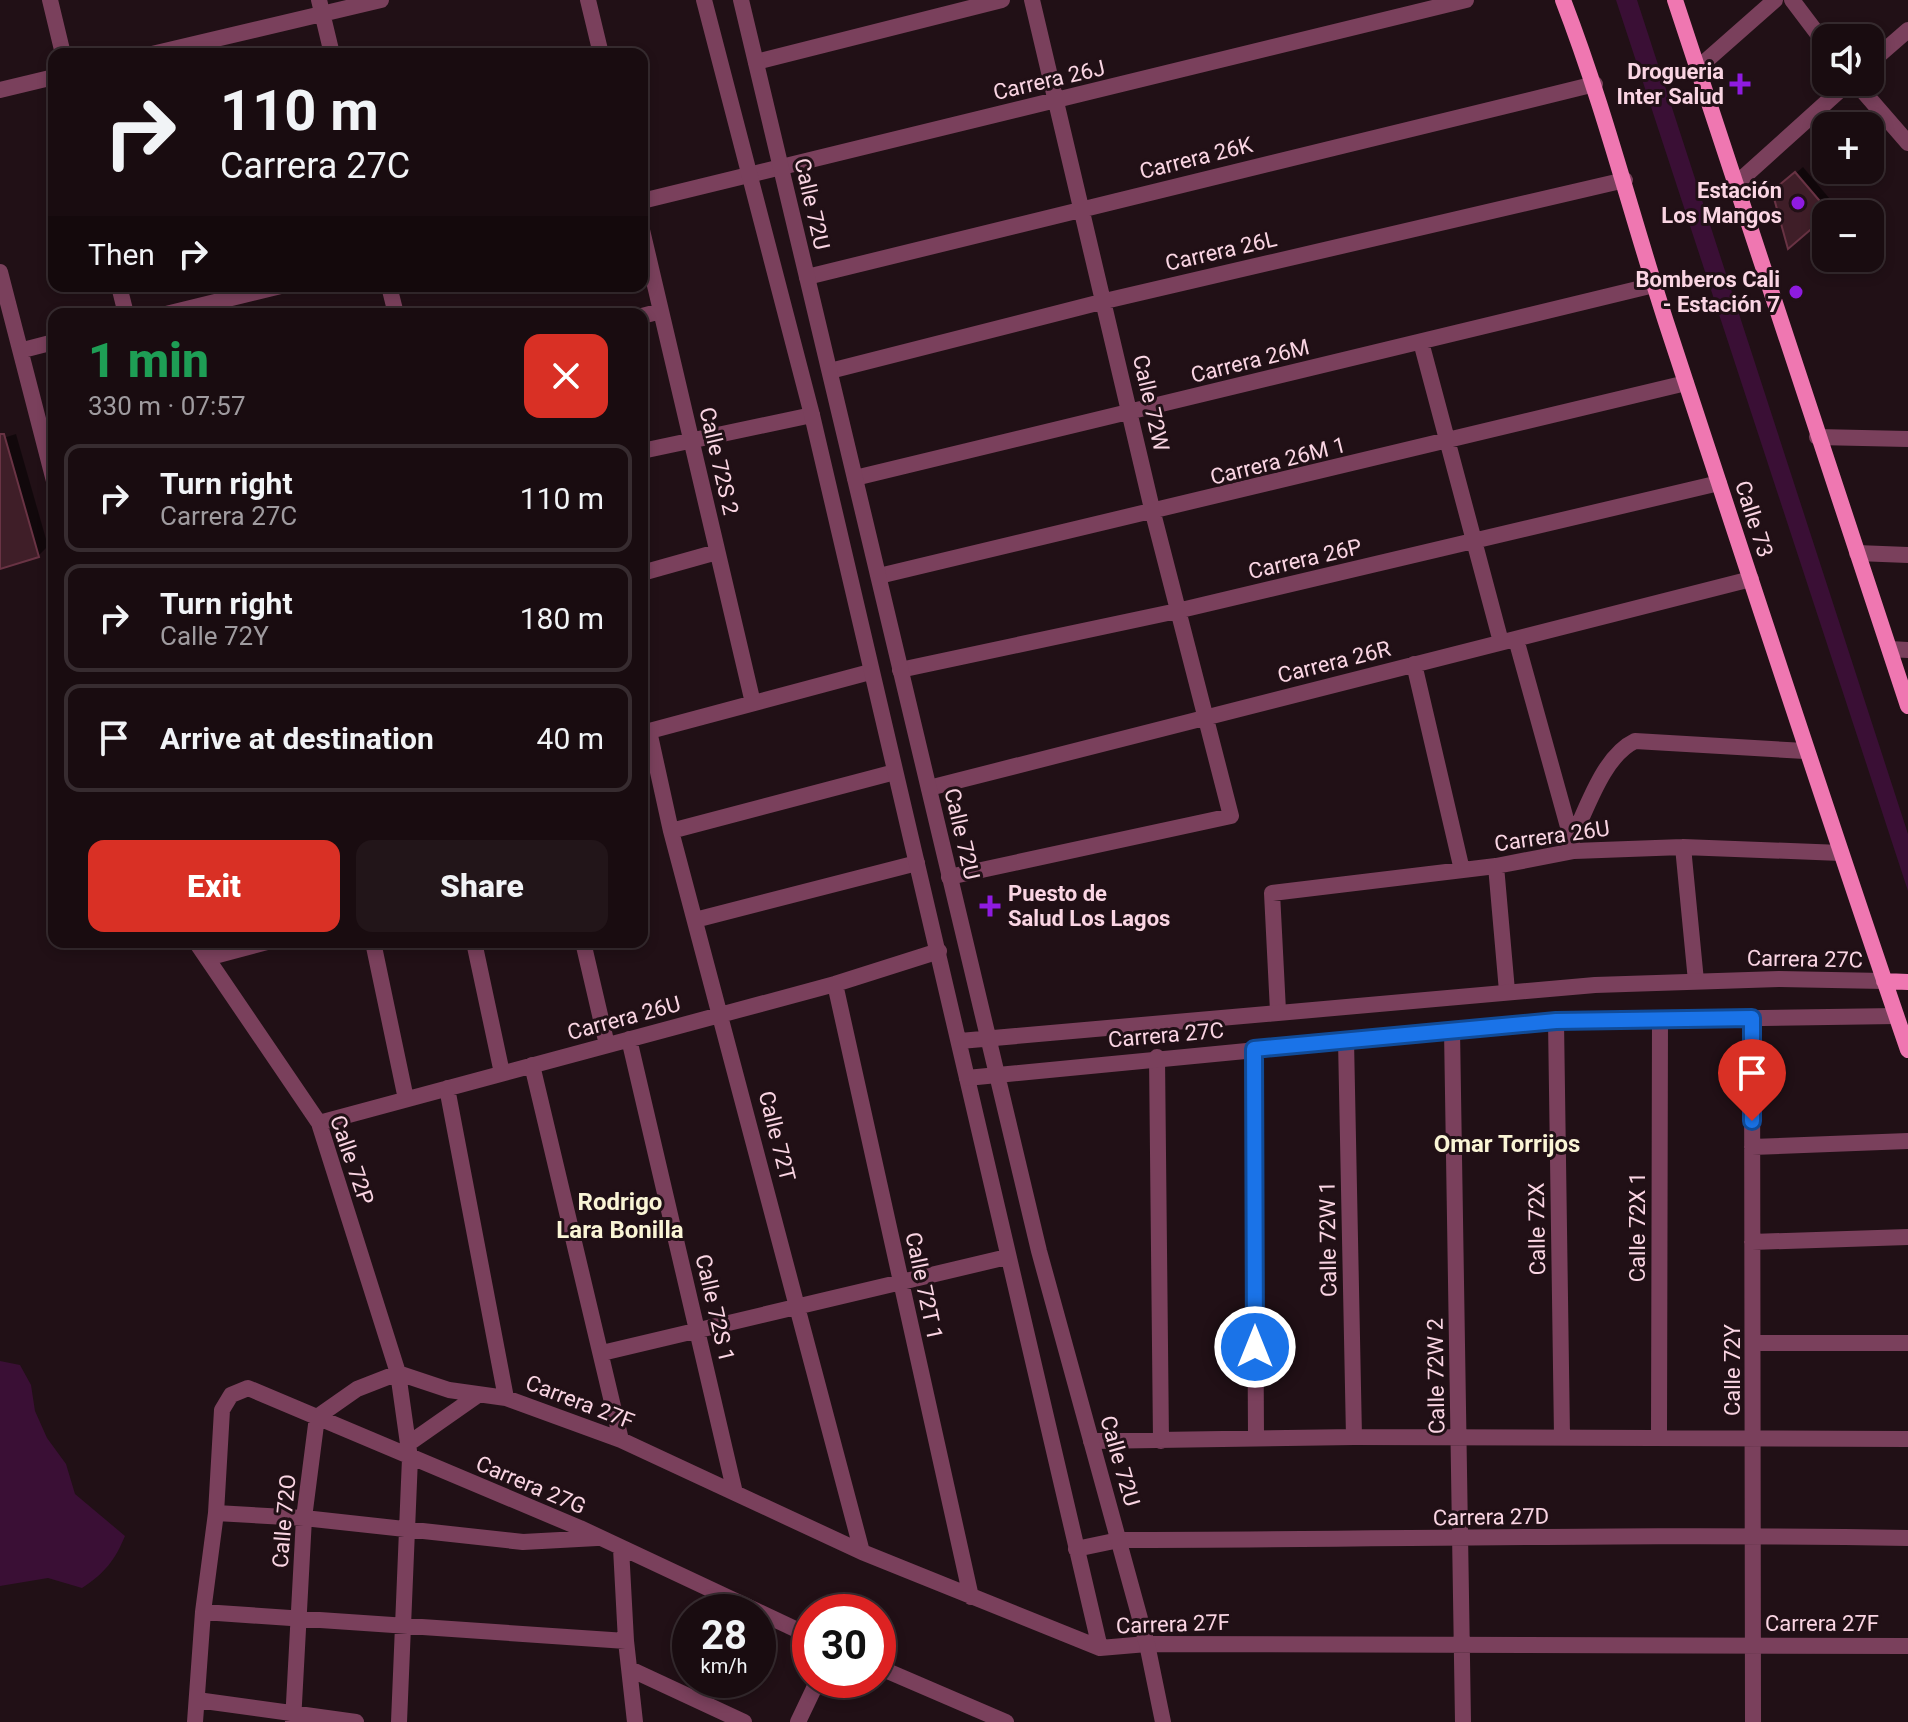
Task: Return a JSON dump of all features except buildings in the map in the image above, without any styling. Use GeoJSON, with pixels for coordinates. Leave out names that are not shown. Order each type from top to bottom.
{"type":"FeatureCollection","features":[{"type":"Feature","properties":{"kind":"main road","name":"Calle 73"},"geometry":{"type":"LineString","coordinates":[[1563,0],[1595,84],[1654,285],[1805,751],[1884,981],[1902,1016],[1908,1050]]}},
{"type":"Feature","properties":{"kind":"main road"},"geometry":{"type":"LineString","coordinates":[[1675,0],[1908,706]]}},
{"type":"Feature","properties":{"kind":"main road"},"geometry":{"type":"LineString","coordinates":[[1884,981],[1908,982]]}},
{"type":"Feature","properties":{"kind":"street"},"geometry":{"type":"LineString","coordinates":[[50,0],[62,48]]}},
{"type":"Feature","properties":{"kind":"street"},"geometry":{"type":"LineString","coordinates":[[174,48],[321,7],[381,0]]}},
{"type":"Feature","properties":{"kind":"street"},"geometry":{"type":"LineString","coordinates":[[588,0],[600,48]]}},
{"type":"Feature","properties":{"kind":"street"},"geometry":{"type":"LineString","coordinates":[[704,0],[812,415],[1100,1648]]}},
{"type":"Feature","properties":{"kind":"street","name":"Calle 72U"},"geometry":{"type":"LineString","coordinates":[[741,0],[1039,1251],[1147,1644],[1163,1722]]}},
{"type":"Feature","properties":{"kind":"street"},"geometry":{"type":"LineString","coordinates":[[756,62],[1002,0]]}},
{"type":"Feature","properties":{"kind":"street","name":"Calle 72W"},"geometry":{"type":"LineString","coordinates":[[949,877],[1231,816],[1153,513],[1032,0]]}},
{"type":"Feature","properties":{"kind":"street","name":"Carrera 26J"},"geometry":{"type":"LineString","coordinates":[[648,199],[1466,0]]}},
{"type":"Feature","properties":{"kind":"street"},"geometry":{"type":"LineString","coordinates":[[1699,67],[1775,0]]}},
{"type":"Feature","properties":{"kind":"street"},"geometry":{"type":"LineString","coordinates":[[1792,0],[1812,26]]}},
{"type":"Feature","properties":{"kind":"street"},"geometry":{"type":"LineString","coordinates":[[321,7],[331,48]]}},
{"type":"Feature","properties":{"kind":"street"},"geometry":{"type":"LineString","coordinates":[[1884,51],[1908,30]]}},
{"type":"Feature","properties":{"kind":"street"},"geometry":{"type":"LineString","coordinates":[[0,90],[48,78]]}},
{"type":"Feature","properties":{"kind":"street","name":"Carrera 26K"},"geometry":{"type":"LineString","coordinates":[[807,277],[1595,84]]}},
{"type":"Feature","properties":{"kind":"street"},"geometry":{"type":"LineString","coordinates":[[1737,183],[1836,96]]}},
{"type":"Feature","properties":{"kind":"street"},"geometry":{"type":"LineString","coordinates":[[1865,96],[1908,143]]}},
{"type":"Feature","properties":{"kind":"street","name":"Carrera 26L"},"geometry":{"type":"LineString","coordinates":[[830,371],[1105,301],[1625,180]]}},
{"type":"Feature","properties":{"kind":"street","name":"Calle 72S 2"},"geometry":{"type":"LineString","coordinates":[[648,256],[753,703]]}},
{"type":"Feature","properties":{"kind":"street"},"geometry":{"type":"LineString","coordinates":[[0,272],[23,350],[48,456]]}},
{"type":"Feature","properties":{"kind":"street","name":"Carrera 26M"},"geometry":{"type":"LineString","coordinates":[[855,478],[1654,285]]}},
{"type":"Feature","properties":{"kind":"street"},"geometry":{"type":"LineString","coordinates":[[191,308],[256,292]]}},
{"type":"Feature","properties":{"kind":"street"},"geometry":{"type":"LineString","coordinates":[[648,314],[661,311]]}},
{"type":"Feature","properties":{"kind":"street"},"geometry":{"type":"LineString","coordinates":[[1421,342],[1474,542],[1573,845]]}},
{"type":"Feature","properties":{"kind":"street"},"geometry":{"type":"LineString","coordinates":[[23,350],[48,344]]}},
{"type":"Feature","properties":{"kind":"street","name":"Carrera 26M 1"},"geometry":{"type":"LineString","coordinates":[[879,576],[1447,443],[1686,383]]}},
{"type":"Feature","properties":{"kind":"street"},"geometry":{"type":"LineString","coordinates":[[648,449],[812,415]]}},
{"type":"Feature","properties":{"kind":"street"},"geometry":{"type":"LineString","coordinates":[[1817,437],[1908,439]]}},
{"type":"Feature","properties":{"kind":"street","name":"Carrera 26P"},"geometry":{"type":"LineString","coordinates":[[900,670],[1177,611],[1719,483]]}},
{"type":"Feature","properties":{"kind":"street"},"geometry":{"type":"LineString","coordinates":[[648,571],[717,552]]}},
{"type":"Feature","properties":{"kind":"street"},"geometry":{"type":"LineString","coordinates":[[1857,553],[1908,555]]}},
{"type":"Feature","properties":{"kind":"street","name":"Carrera 26R"},"geometry":{"type":"LineString","coordinates":[[929,788],[1751,579]]}},
{"type":"Feature","properties":{"kind":"street"},"geometry":{"type":"LineString","coordinates":[[1890,649],[1908,650]]}},
{"type":"Feature","properties":{"kind":"street"},"geometry":{"type":"LineString","coordinates":[[1414,664],[1462,870]]}},
{"type":"Feature","properties":{"kind":"street"},"geometry":{"type":"LineString","coordinates":[[648,731],[870,672]]}},
{"type":"Feature","properties":{"kind":"street","name":"Calle 72T"},"geometry":{"type":"LineString","coordinates":[[648,740],[862,1552]]}},
{"type":"Feature","properties":{"kind":"street"},"geometry":{"type":"LineString","coordinates":[[1573,845],[1623,747],[1635,741],[1805,751]]}},
{"type":"Feature","properties":{"kind":"street"},"geometry":{"type":"LineString","coordinates":[[671,831],[895,772]]}},
{"type":"Feature","properties":{"kind":"street","name":"Carrera 26U"},"geometry":{"type":"LineString","coordinates":[[1278,1011],[1272,893],[1496,866],[1573,845],[1841,853]]}},
{"type":"Feature","properties":{"kind":"street"},"geometry":{"type":"LineString","coordinates":[[1683,847],[1696,981]]}},
{"type":"Feature","properties":{"kind":"street"},"geometry":{"type":"LineString","coordinates":[[695,920],[917,863]]}},
{"type":"Feature","properties":{"kind":"street"},"geometry":{"type":"LineString","coordinates":[[1496,866],[1507,991]]}},
{"type":"Feature","properties":{"kind":"street","name":"Calle 72P"},"geometry":{"type":"LineString","coordinates":[[200,948],[319,1123],[398,1373],[409,1451]]}},
{"type":"Feature","properties":{"kind":"street"},"geometry":{"type":"LineString","coordinates":[[207,958],[244,948]]}},
{"type":"Feature","properties":{"kind":"street"},"geometry":{"type":"LineString","coordinates":[[374,948],[406,1099]]}},
{"type":"Feature","properties":{"kind":"street"},"geometry":{"type":"LineString","coordinates":[[475,948],[502,1073]]}},
{"type":"Feature","properties":{"kind":"street"},"geometry":{"type":"LineString","coordinates":[[584,948],[607,1045]]}},
{"type":"Feature","properties":{"kind":"street","name":"Carrera 26U"},"geometry":{"type":"LineString","coordinates":[[319,1123],[835,984],[939,951]]}},
{"type":"Feature","properties":{"kind":"street","name":"Carrera 27C"},"geometry":{"type":"LineString","coordinates":[[960,1041],[1507,991],[1696,981],[1884,981]]}},
{"type":"Feature","properties":{"kind":"street","name":"Calle 72T 1"},"geometry":{"type":"LineString","coordinates":[[835,984],[971,1597]]}},
{"type":"Feature","properties":{"kind":"street","name":"Carrera 27C"},"geometry":{"type":"LineString","coordinates":[[967,1078],[1157,1057],[1556,1021],[1902,1016]]}},
{"type":"Feature","properties":{"kind":"street","name":"Calle 72X 1"},"geometry":{"type":"LineString","coordinates":[[1659,1436],[1660,1018]]}},
{"type":"Feature","properties":{"kind":"street","name":"Calle 72Y"},"geometry":{"type":"LineString","coordinates":[[1752,1018],[1755,1343],[1753,1722]]}},
{"type":"Feature","properties":{"kind":"street","name":"Calle 72X"},"geometry":{"type":"LineString","coordinates":[[1556,1021],[1562,1436]]}},
{"type":"Feature","properties":{"kind":"street","name":"Calle 72W 2"},"geometry":{"type":"LineString","coordinates":[[1452,1030],[1463,1722]]}},
{"type":"Feature","properties":{"kind":"street","name":"Calle 72S 1"},"geometry":{"type":"LineString","coordinates":[[629,1039],[735,1493]]}},
{"type":"Feature","properties":{"kind":"street","name":"Calle 72W 1"},"geometry":{"type":"LineString","coordinates":[[1346,1040],[1354,1437]]}},
{"type":"Feature","properties":{"kind":"street"},"geometry":{"type":"LineString","coordinates":[[1254,1049],[1256,1437]]}},
{"type":"Feature","properties":{"kind":"street"},"geometry":{"type":"LineString","coordinates":[[1157,1057],[1161,1441]]}},
{"type":"Feature","properties":{"kind":"street"},"geometry":{"type":"LineString","coordinates":[[532,1065],[621,1440]]}},
{"type":"Feature","properties":{"kind":"street"},"geometry":{"type":"LineString","coordinates":[[447,1088],[506,1398]]}},
{"type":"Feature","properties":{"kind":"street"},"geometry":{"type":"LineString","coordinates":[[1752,1147],[1908,1141]]}},
{"type":"Feature","properties":{"kind":"street"},"geometry":{"type":"LineString","coordinates":[[1752,1242],[1908,1237]]}},
{"type":"Feature","properties":{"kind":"street"},"geometry":{"type":"LineString","coordinates":[[602,1353],[1007,1257]]}},
{"type":"Feature","properties":{"kind":"street"},"geometry":{"type":"LineString","coordinates":[[1755,1343],[1908,1343]]}},
{"type":"Feature","properties":{"kind":"street"},"geometry":{"type":"LineString","coordinates":[[317,1417],[357,1389],[398,1373]]}},
{"type":"Feature","properties":{"kind":"street","name":"Carrera 27F"},"geometry":{"type":"LineString","coordinates":[[398,1373],[449,1390],[506,1398],[621,1440],[862,1552],[1100,1648],[1147,1644],[1908,1646]]}},
{"type":"Feature","properties":{"kind":"street","name":"Carrera 27G"},"geometry":{"type":"LineString","coordinates":[[216,1513],[222,1410],[231,1395],[248,1388],[409,1451],[792,1628]]}},
{"type":"Feature","properties":{"kind":"street"},"geometry":{"type":"LineString","coordinates":[[399,1722],[409,1451],[478,1395]]}},
{"type":"Feature","properties":{"kind":"street","name":"Calle 72O"},"geometry":{"type":"LineString","coordinates":[[294,1718],[304,1518],[317,1417]]}},
{"type":"Feature","properties":{"kind":"street"},"geometry":{"type":"LineString","coordinates":[[1091,1441],[1562,1436],[1908,1439]]}},
{"type":"Feature","properties":{"kind":"street"},"geometry":{"type":"LineString","coordinates":[[195,1722],[203,1612],[216,1513],[304,1518],[523,1542],[600,1538]]}},
{"type":"Feature","properties":{"kind":"street","name":"Carrera 27D"},"geometry":{"type":"LineString","coordinates":[[1076,1549],[1119,1540],[1458,1540],[1754,1535],[1908,1538]]}},
{"type":"Feature","properties":{"kind":"street"},"geometry":{"type":"LineString","coordinates":[[621,1548],[626,1641],[635,1722]]}},
{"type":"Feature","properties":{"kind":"street"},"geometry":{"type":"LineString","coordinates":[[203,1612],[626,1641]]}},
{"type":"Feature","properties":{"kind":"street"},"geometry":{"type":"LineString","coordinates":[[630,1669],[744,1722]]}},
{"type":"Feature","properties":{"kind":"street"},"geometry":{"type":"LineString","coordinates":[[896,1675],[1006,1722]]}},
{"type":"Feature","properties":{"kind":"street"},"geometry":{"type":"LineString","coordinates":[[798,1722],[809,1698]]}},
{"type":"Feature","properties":{"kind":"street"},"geometry":{"type":"LineString","coordinates":[[197,1700],[294,1718],[356,1722]]}},
{"type":"Feature","properties":{"kind":"shaded area"},"geometry":{"type":"Polygon","coordinates":[[[1616,0],[1637,0],[1908,834],[1908,891],[1616,0]]]}},
{"type":"Feature","properties":{"kind":"shaded area"},"geometry":{"type":"Polygon","coordinates":[[[0,1361],[20,1365],[31,1385],[35,1411],[47,1438],[66,1464],[75,1494],[125,1536],[108,1565],[82,1588],[48,1578],[0,1586],[0,1361]]]}},
{"type":"Feature","properties":{"kind":"place","name":"Drogueria Inter Salud"},"geometry":{"type":"Point","coordinates":[1740,84]}},
{"type":"Feature","properties":{"kind":"place","name":"Estación Los Mangos"},"geometry":{"type":"Point","coordinates":[1798,203]}},
{"type":"Feature","properties":{"kind":"place","name":"Bomberos Cali - Estación 7"},"geometry":{"type":"Point","coordinates":[1796,292]}},
{"type":"Feature","properties":{"kind":"place","name":"Puesto de Salud Los Lagos"},"geometry":{"type":"Point","coordinates":[990,906]}},
{"type":"Feature","properties":{"kind":"district","name":"Omar Torrijos"},"geometry":{"type":"Point","coordinates":[1507,1144]}},
{"type":"Feature","properties":{"kind":"district","name":"Rodrigo Lara Bonilla"},"geometry":{"type":"Point","coordinates":[620,1216]}},
{"type":"Feature","properties":{"kind":"route"},"geometry":{"type":"LineString","coordinates":[[1255,1347],[1254,1049],[1556,1021],[1752,1018],[1752,1121]]}}]}
